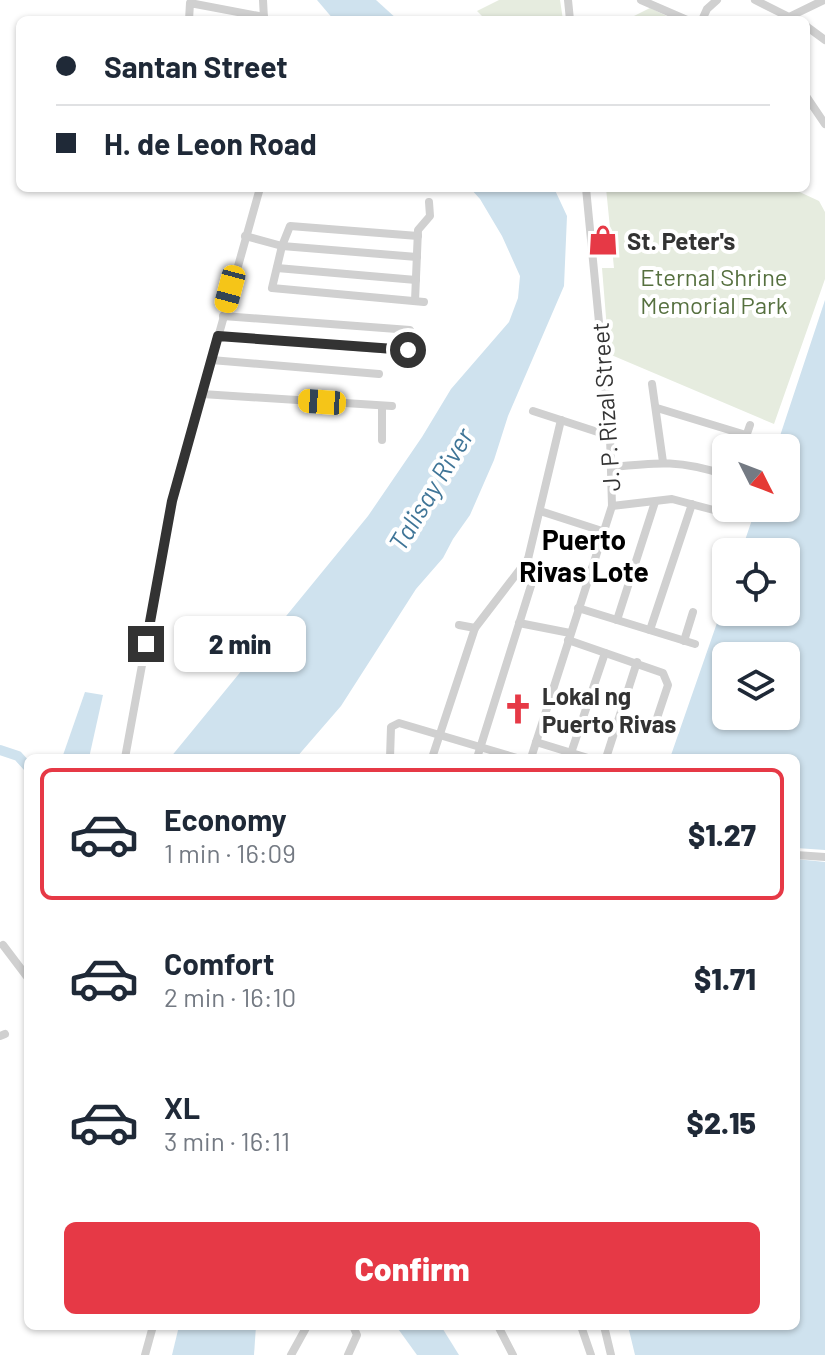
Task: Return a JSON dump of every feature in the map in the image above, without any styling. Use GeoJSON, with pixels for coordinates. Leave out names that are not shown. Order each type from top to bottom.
{"type":"FeatureCollection","features":[{"type":"Feature","properties":{"kind":"street"},"geometry":{"type":"LineString","coordinates":[[641,0],[658,4],[680,16]]}},
{"type":"Feature","properties":{"kind":"street"},"geometry":{"type":"LineString","coordinates":[[704,16],[717,0]]}},
{"type":"Feature","properties":{"kind":"street"},"geometry":{"type":"LineString","coordinates":[[755,0],[788,16]]}},
{"type":"Feature","properties":{"kind":"street"},"geometry":{"type":"LineString","coordinates":[[796,16],[824,0]]}},
{"type":"Feature","properties":{"kind":"street"},"geometry":{"type":"LineString","coordinates":[[189,16],[190,3],[225,15]]}},
{"type":"Feature","properties":{"kind":"street"},"geometry":{"type":"LineString","coordinates":[[810,102],[825,124]]}},
{"type":"Feature","properties":{"kind":"street"},"geometry":{"type":"LineString","coordinates":[[126,754],[172,501],[259,192]]}},
{"type":"Feature","properties":{"kind":"street","name":"J. P. Rizal Street"},"geometry":{"type":"LineString","coordinates":[[532,754],[612,506],[610,436],[586,192]]}},
{"type":"Feature","properties":{"kind":"street"},"geometry":{"type":"LineString","coordinates":[[418,236],[290,226],[282,246],[273,289],[419,301],[416,280],[418,236],[418,228],[430,216],[429,202]]}},
{"type":"Feature","properties":{"kind":"street"},"geometry":{"type":"LineString","coordinates":[[245,236],[282,246],[417,257]]}},
{"type":"Feature","properties":{"kind":"street"},"geometry":{"type":"LineString","coordinates":[[277,268],[416,280]]}},
{"type":"Feature","properties":{"kind":"street"},"geometry":{"type":"LineString","coordinates":[[218,336],[406,351],[411,340],[410,330],[223,316]]}},
{"type":"Feature","properties":{"kind":"street"},"geometry":{"type":"LineString","coordinates":[[211,360],[379,374]]}},
{"type":"Feature","properties":{"kind":"street"},"geometry":{"type":"LineString","coordinates":[[652,384],[663,462]]}},
{"type":"Feature","properties":{"kind":"street"},"geometry":{"type":"LineString","coordinates":[[202,394],[387,406],[382,440]]}},
{"type":"Feature","properties":{"kind":"street"},"geometry":{"type":"LineString","coordinates":[[657,408],[743,434]]}},
{"type":"Feature","properties":{"kind":"street"},"geometry":{"type":"LineString","coordinates":[[533,411],[610,436]]}},
{"type":"Feature","properties":{"kind":"street"},"geometry":{"type":"LineString","coordinates":[[434,754],[475,628],[528,559],[561,420]]}},
{"type":"Feature","properties":{"kind":"street"},"geometry":{"type":"LineString","coordinates":[[746,434],[750,425]]}},
{"type":"Feature","properties":{"kind":"street"},"geometry":{"type":"LineString","coordinates":[[612,467],[663,462],[712,471]]}},
{"type":"Feature","properties":{"kind":"street"},"geometry":{"type":"LineString","coordinates":[[612,506],[672,499],[712,509]]}},
{"type":"Feature","properties":{"kind":"street"},"geometry":{"type":"LineString","coordinates":[[617,620],[655,502]]}},
{"type":"Feature","properties":{"kind":"street"},"geometry":{"type":"LineString","coordinates":[[650,630],[692,504]]}},
{"type":"Feature","properties":{"kind":"street"},"geometry":{"type":"LineString","coordinates":[[540,511],[602,531]]}},
{"type":"Feature","properties":{"kind":"street"},"geometry":{"type":"LineString","coordinates":[[478,754],[534,576],[528,559]]}},
{"type":"Feature","properties":{"kind":"street"},"geometry":{"type":"LineString","coordinates":[[578,608],[695,644]]}},
{"type":"Feature","properties":{"kind":"street"},"geometry":{"type":"LineString","coordinates":[[684,641],[693,612]]}},
{"type":"Feature","properties":{"kind":"street"},"geometry":{"type":"LineString","coordinates":[[519,623],[569,636],[605,653],[663,673],[667,678],[653,730]]}},
{"type":"Feature","properties":{"kind":"street"},"geometry":{"type":"LineString","coordinates":[[459,625],[475,628]]}},
{"type":"Feature","properties":{"kind":"street"},"geometry":{"type":"LineString","coordinates":[[571,753],[605,653]]}},
{"type":"Feature","properties":{"kind":"street"},"geometry":{"type":"LineString","coordinates":[[607,754],[637,662]]}},
{"type":"Feature","properties":{"kind":"street"},"geometry":{"type":"LineString","coordinates":[[390,754],[391,727],[394,724],[441,734],[505,754]]}},
{"type":"Feature","properties":{"kind":"street"},"geometry":{"type":"LineString","coordinates":[[536,742],[574,754]]}},
{"type":"Feature","properties":{"kind":"street"},"geometry":{"type":"LineString","coordinates":[[800,855],[825,857]]}},
{"type":"Feature","properties":{"kind":"street"},"geometry":{"type":"LineString","coordinates":[[3,945],[24,973]]}},
{"type":"Feature","properties":{"kind":"street"},"geometry":{"type":"LineString","coordinates":[[146,1354],[152,1330]]}},
{"type":"Feature","properties":{"kind":"street"},"geometry":{"type":"LineString","coordinates":[[291,1355],[305,1330]]}},
{"type":"Feature","properties":{"kind":"street"},"geometry":{"type":"LineString","coordinates":[[350,1354],[357,1335],[355,1330]]}},
{"type":"Feature","properties":{"kind":"street"},"geometry":{"type":"LineString","coordinates":[[500,1330],[513,1355]]}},
{"type":"Feature","properties":{"kind":"street"},"geometry":{"type":"LineString","coordinates":[[582,1330],[591,1355]]}},
{"type":"Feature","properties":{"kind":"street"},"geometry":{"type":"LineString","coordinates":[[605,1330],[611,1355]]}},
{"type":"Feature","properties":{"kind":"green space"},"geometry":{"type":"Polygon","coordinates":[[[499,0],[560,0],[562,16],[482,16],[477,11],[499,0]]]}},
{"type":"Feature","properties":{"kind":"green space"},"geometry":{"type":"Polygon","coordinates":[[[650,8],[667,16],[634,16],[650,8]]]}},
{"type":"Feature","properties":{"kind":"green space","name":"Eternal Shrine Memorial Park"},"geometry":{"type":"Polygon","coordinates":[[[606,192],[800,192],[819,201],[825,212],[825,279],[774,424],[609,354],[602,268],[614,268],[606,192]]]}},
{"type":"Feature","properties":{"kind":"water"},"geometry":{"type":"Polygon","coordinates":[[[317,0],[376,0],[394,16],[331,16],[317,0]]]}},
{"type":"Feature","properties":{"kind":"water","name":"Talisay River"},"geometry":{"type":"Polygon","coordinates":[[[474,192],[556,192],[567,216],[564,286],[508,416],[494,460],[470,515],[443,558],[416,589],[341,706],[299,754],[173,754],[368,516],[451,389],[509,322],[518,298],[520,276],[502,236],[474,192]]]}},
{"type":"Feature","properties":{"kind":"water"},"geometry":{"type":"Polygon","coordinates":[[[825,300],[825,850],[800,848],[800,754],[671,754],[716,626],[800,626],[800,538],[746,538],[751,522],[800,522],[800,434],[781,434],[825,300]]]}},
{"type":"Feature","properties":{"kind":"water"},"geometry":{"type":"Polygon","coordinates":[[[85,692],[103,695],[90,754],[63,754],[85,692]]]}},
{"type":"Feature","properties":{"kind":"water"},"geometry":{"type":"Polygon","coordinates":[[[800,859],[825,862],[825,1355],[635,1355],[629,1330],[800,1330],[800,859]]]}},
{"type":"Feature","properties":{"kind":"water"},"geometry":{"type":"Polygon","coordinates":[[[178,1330],[256,1330],[254,1355],[172,1355],[178,1330]]]}},
{"type":"Feature","properties":{"kind":"water"},"geometry":{"type":"Polygon","coordinates":[[[399,1330],[443,1330],[459,1355],[417,1355],[399,1330]]]}},
{"type":"Feature","properties":{"kind":"waterway"},"geometry":{"type":"LineString","coordinates":[[0,750],[18,756],[24,763]]}},
{"type":"Feature","properties":{"kind":"place","name":"St. Peter's"},"geometry":{"type":"Point","coordinates":[603,240]}},
{"type":"Feature","properties":{"kind":"place","name":"Lokal ng Puerto Rivas"},"geometry":{"type":"Point","coordinates":[518,709]}},
{"type":"Feature","properties":{"kind":"district","name":"Puerto Rivas Lote"},"geometry":{"type":"Point","coordinates":[584,555]}},
{"type":"Feature","properties":{"kind":"route"},"geometry":{"type":"LineString","coordinates":[[146,644],[172,501],[218,336],[408,350]]}}]}
